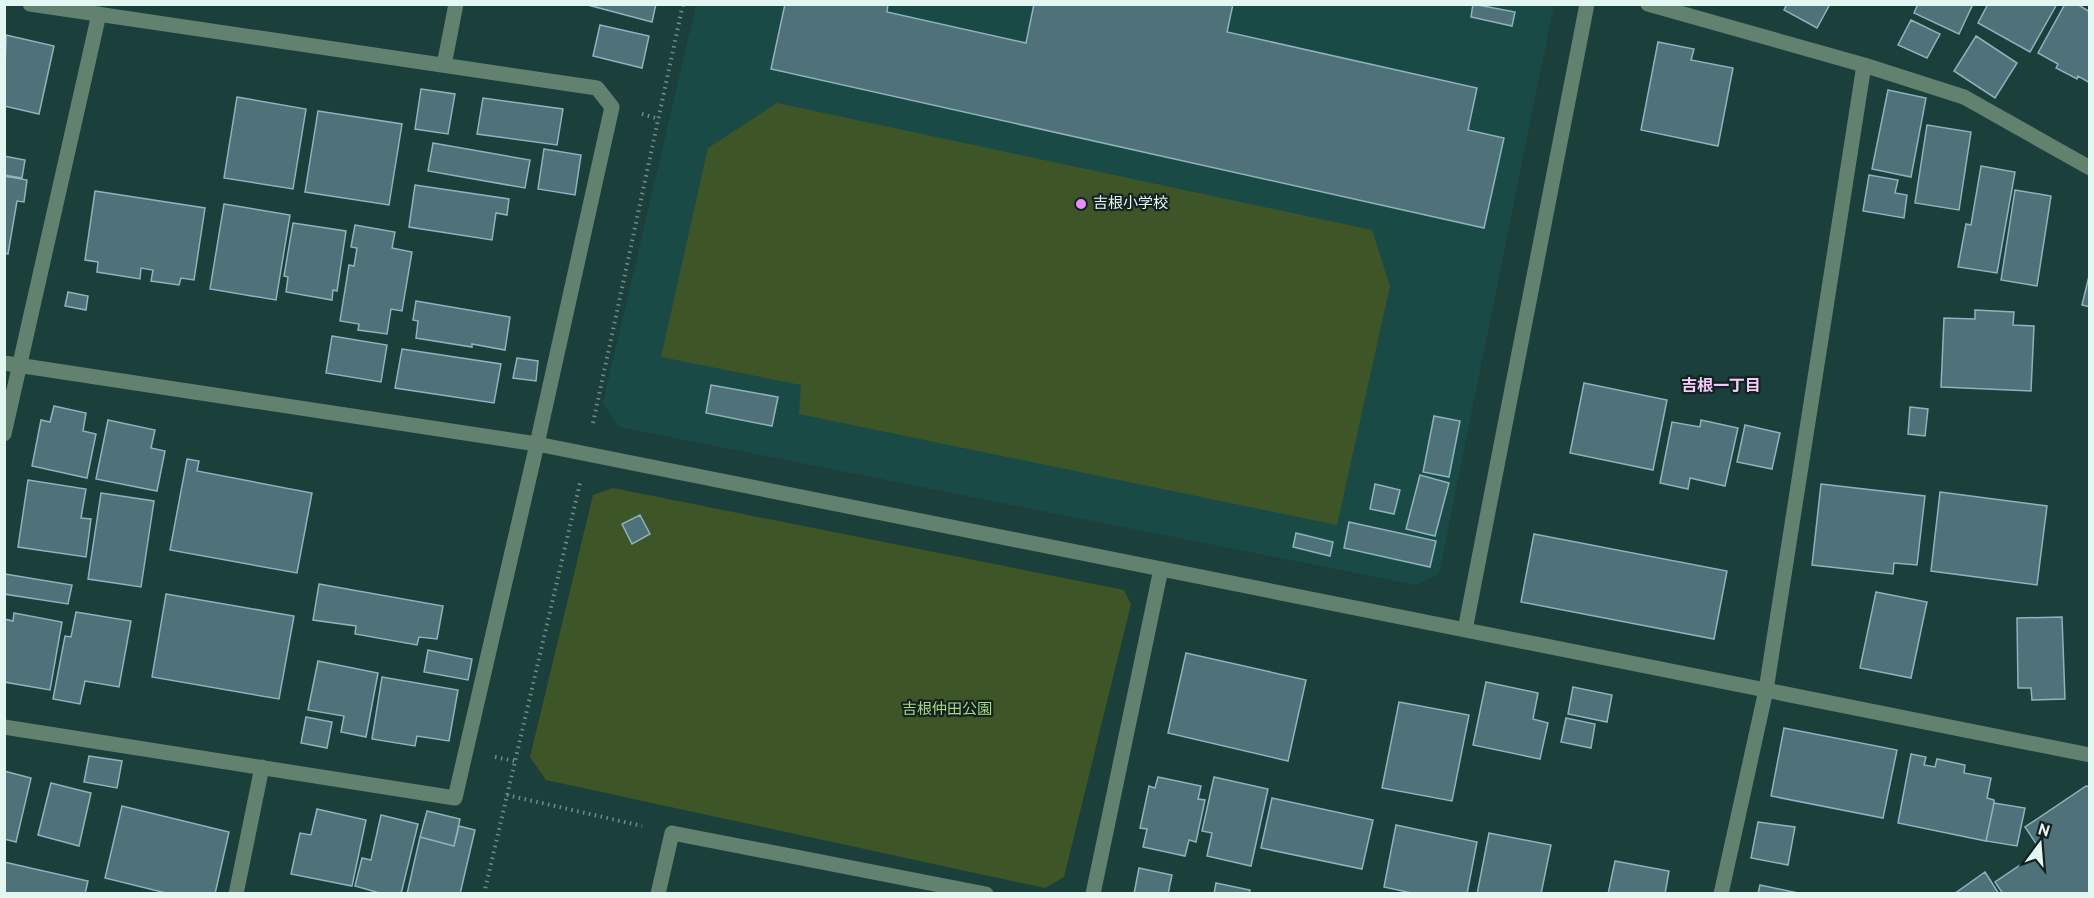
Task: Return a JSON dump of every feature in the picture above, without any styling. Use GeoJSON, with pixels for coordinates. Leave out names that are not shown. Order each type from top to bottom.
{"type":"FeatureCollection","features":[{"type":"Feature","properties":{"kind":"street"},"geometry":{"type":"LineString","coordinates":[[4,727],[455,798],[612,107],[597,88],[30,4]]}},
{"type":"Feature","properties":{"kind":"street"},"geometry":{"type":"LineString","coordinates":[[444,65],[456,4]]}},
{"type":"Feature","properties":{"kind":"street"},"geometry":{"type":"LineString","coordinates":[[1465,630],[1587,4]]}},
{"type":"Feature","properties":{"kind":"street"},"geometry":{"type":"LineString","coordinates":[[1648,4],[1864,65],[1964,97],[2090,168]]}},
{"type":"Feature","properties":{"kind":"street"},"geometry":{"type":"LineString","coordinates":[[4,434],[12,364],[99,14]]}},
{"type":"Feature","properties":{"kind":"street"},"geometry":{"type":"LineString","coordinates":[[1721,894],[1766,690],[1864,65]]}},
{"type":"Feature","properties":{"kind":"street"},"geometry":{"type":"LineString","coordinates":[[12,364],[537,444],[2090,754]]}},
{"type":"Feature","properties":{"kind":"street"},"geometry":{"type":"LineString","coordinates":[[1093,894],[1161,569]]}},
{"type":"Feature","properties":{"kind":"street"},"geometry":{"type":"LineString","coordinates":[[236,894],[262,767]]}},
{"type":"Feature","properties":{"kind":"street"},"geometry":{"type":"LineString","coordinates":[[658,894],[672,833],[986,894]]}},
{"type":"Feature","properties":{"kind":"path"},"geometry":{"type":"LineString","coordinates":[[507,795],[672,833]]}},
{"type":"Feature","properties":{"kind":"shaded area","name":"吉根小学校"},"geometry":{"type":"Polygon","coordinates":[[[696,5],[1554,5],[1439,574],[1416,585],[619,427],[603,403],[696,5]]]}},
{"type":"Feature","properties":{"kind":"green space"},"geometry":{"type":"Polygon","coordinates":[[[777,103],[1372,230],[1390,286],[1337,525],[799,414],[801,385],[661,357],[708,148],[777,103]]]}},
{"type":"Feature","properties":{"kind":"green space","name":"吉根仲田公園"},"geometry":{"type":"Polygon","coordinates":[[[613,488],[1124,590],[1131,604],[1064,877],[1045,888],[546,780],[530,757],[593,495],[613,488]]]}},
{"type":"Feature","properties":{"kind":"building"},"geometry":{"type":"Polygon","coordinates":[[[584,4],[656,4],[652,22],[584,4]]]}},
{"type":"Feature","properties":{"kind":"building"},"geometry":{"type":"Polygon","coordinates":[[[785,4],[888,4],[887,12],[1026,43],[1034,4],[1233,4],[1227,32],[1477,88],[1468,130],[1504,138],[1484,228],[771,69],[785,4]]]}},
{"type":"Feature","properties":{"kind":"building"},"geometry":{"type":"Polygon","coordinates":[[[1473,4],[1515,12],[1512,26],[1471,17],[1473,4]]]}},
{"type":"Feature","properties":{"kind":"building"},"geometry":{"type":"Polygon","coordinates":[[[1787,4],[1830,4],[1817,28],[1784,10],[1787,4]]]}},
{"type":"Feature","properties":{"kind":"building"},"geometry":{"type":"Polygon","coordinates":[[[1918,4],[1973,4],[1959,34],[1914,13],[1918,4]]]}},
{"type":"Feature","properties":{"kind":"building"},"geometry":{"type":"Polygon","coordinates":[[[1988,4],[2057,4],[2030,52],[1978,23],[1988,4]]]}},
{"type":"Feature","properties":{"kind":"building"},"geometry":{"type":"Polygon","coordinates":[[[2065,4],[2077,4],[2090,12],[2090,83],[2056,68],[2058,64],[2038,53],[2065,4]]]}},
{"type":"Feature","properties":{"kind":"building"},"geometry":{"type":"Polygon","coordinates":[[[1911,20],[1940,34],[1927,58],[1898,45],[1911,20]]]}},
{"type":"Feature","properties":{"kind":"building"},"geometry":{"type":"Polygon","coordinates":[[[600,25],[649,36],[642,68],[593,56],[600,25]]]}},
{"type":"Feature","properties":{"kind":"building"},"geometry":{"type":"Polygon","coordinates":[[[6,35],[54,46],[39,114],[4,106],[6,35]]]}},
{"type":"Feature","properties":{"kind":"building"},"geometry":{"type":"Polygon","coordinates":[[[1976,36],[2017,63],[1995,98],[1954,71],[1976,36]]]}},
{"type":"Feature","properties":{"kind":"building"},"geometry":{"type":"Polygon","coordinates":[[[1658,42],[1694,49],[1691,60],[1733,68],[1718,146],[1641,130],[1658,42]]]}},
{"type":"Feature","properties":{"kind":"building"},"geometry":{"type":"Polygon","coordinates":[[[421,89],[455,94],[448,134],[415,129],[421,89]]]}},
{"type":"Feature","properties":{"kind":"building"},"geometry":{"type":"Polygon","coordinates":[[[1888,90],[1926,98],[1911,177],[1872,169],[1888,90]]]}},
{"type":"Feature","properties":{"kind":"building"},"geometry":{"type":"Polygon","coordinates":[[[237,97],[306,109],[293,189],[224,178],[237,97]]]}},
{"type":"Feature","properties":{"kind":"building"},"geometry":{"type":"Polygon","coordinates":[[[483,98],[563,109],[557,145],[477,134],[483,98]]]}},
{"type":"Feature","properties":{"kind":"building"},"geometry":{"type":"Polygon","coordinates":[[[318,111],[402,124],[389,205],[305,192],[318,111]]]}},
{"type":"Feature","properties":{"kind":"building"},"geometry":{"type":"Polygon","coordinates":[[[1927,125],[1971,132],[1959,210],[1915,203],[1927,125]]]}},
{"type":"Feature","properties":{"kind":"building"},"geometry":{"type":"Polygon","coordinates":[[[433,143],[530,160],[525,188],[428,171],[433,143]]]}},
{"type":"Feature","properties":{"kind":"building"},"geometry":{"type":"Polygon","coordinates":[[[544,149],[581,155],[575,195],[538,189],[544,149]]]}},
{"type":"Feature","properties":{"kind":"building"},"geometry":{"type":"Polygon","coordinates":[[[4,156],[25,160],[22,178],[4,175],[4,156]]]}},
{"type":"Feature","properties":{"kind":"building"},"geometry":{"type":"Polygon","coordinates":[[[1981,166],[2015,172],[1997,273],[1958,267],[1966,224],[1971,225],[1981,166]]]}},
{"type":"Feature","properties":{"kind":"building"},"geometry":{"type":"Polygon","coordinates":[[[1869,175],[1898,180],[1895,193],[1907,195],[1904,218],[1863,211],[1869,175]]]}},
{"type":"Feature","properties":{"kind":"building"},"geometry":{"type":"Polygon","coordinates":[[[4,176],[27,180],[24,202],[17,201],[8,254],[4,253],[4,176]]]}},
{"type":"Feature","properties":{"kind":"building"},"geometry":{"type":"Polygon","coordinates":[[[415,185],[509,199],[507,215],[496,213],[492,240],[409,227],[415,185]]]}},
{"type":"Feature","properties":{"kind":"building"},"geometry":{"type":"Polygon","coordinates":[[[2015,190],[2051,196],[2037,286],[2001,280],[2015,190]]]}},
{"type":"Feature","properties":{"kind":"building"},"geometry":{"type":"Polygon","coordinates":[[[95,191],[205,208],[194,280],[181,278],[179,285],[151,281],[153,270],[141,268],[140,279],[97,272],[98,262],[85,260],[95,191]]]}},
{"type":"Feature","properties":{"kind":"building"},"geometry":{"type":"Polygon","coordinates":[[[224,204],[290,215],[276,300],[210,289],[224,204]]]}},
{"type":"Feature","properties":{"kind":"building"},"geometry":{"type":"Polygon","coordinates":[[[293,223],[346,231],[337,291],[333,290],[332,300],[286,292],[288,277],[284,276],[293,223]]]}},
{"type":"Feature","properties":{"kind":"building"},"geometry":{"type":"Polygon","coordinates":[[[355,225],[395,232],[392,248],[412,252],[402,311],[391,309],[387,334],[358,330],[359,324],[340,321],[349,265],[354,266],[357,248],[351,247],[355,225]]]}},
{"type":"Feature","properties":{"kind":"building"},"geometry":{"type":"Polygon","coordinates":[[[2090,272],[2090,307],[2082,305],[2090,272]]]}},
{"type":"Feature","properties":{"kind":"building"},"geometry":{"type":"Polygon","coordinates":[[[68,292],[88,296],[86,310],[65,306],[68,292]]]}},
{"type":"Feature","properties":{"kind":"building"},"geometry":{"type":"Polygon","coordinates":[[[416,301],[510,317],[505,350],[416,338],[418,321],[413,320],[416,301]]]}},
{"type":"Feature","properties":{"kind":"building"},"geometry":{"type":"Polygon","coordinates":[[[1975,310],[2014,312],[2013,325],[2034,326],[2031,391],[1941,387],[1944,318],[1975,319],[1975,310]]]}},
{"type":"Feature","properties":{"kind":"building"},"geometry":{"type":"Polygon","coordinates":[[[332,336],[387,345],[381,382],[326,373],[332,336]]]}},
{"type":"Feature","properties":{"kind":"building"},"geometry":{"type":"Polygon","coordinates":[[[402,349],[501,364],[494,403],[395,388],[402,349]]]}},
{"type":"Feature","properties":{"kind":"building"},"geometry":{"type":"Polygon","coordinates":[[[517,358],[538,361],[536,381],[513,378],[517,358]]]}},
{"type":"Feature","properties":{"kind":"building"},"geometry":{"type":"Polygon","coordinates":[[[1584,383],[1667,400],[1653,470],[1570,453],[1584,383]]]}},
{"type":"Feature","properties":{"kind":"building"},"geometry":{"type":"Polygon","coordinates":[[[711,385],[778,397],[772,426],[706,413],[711,385]]]}},
{"type":"Feature","properties":{"kind":"building"},"geometry":{"type":"Polygon","coordinates":[[[54,406],[86,413],[83,431],[96,434],[87,478],[32,466],[41,420],[50,422],[54,406]]]}},
{"type":"Feature","properties":{"kind":"building"},"geometry":{"type":"Polygon","coordinates":[[[1910,407],[1928,409],[1925,436],[1908,434],[1910,407]]]}},
{"type":"Feature","properties":{"kind":"building"},"geometry":{"type":"Polygon","coordinates":[[[1434,416],[1460,421],[1449,477],[1423,472],[1434,416]]]}},
{"type":"Feature","properties":{"kind":"building"},"geometry":{"type":"Polygon","coordinates":[[[108,420],[155,430],[151,448],[165,451],[157,491],[96,479],[108,420]]]}},
{"type":"Feature","properties":{"kind":"building"},"geometry":{"type":"Polygon","coordinates":[[[1701,420],[1738,428],[1725,486],[1690,478],[1688,489],[1660,483],[1672,422],[1700,427],[1701,420]]]}},
{"type":"Feature","properties":{"kind":"building"},"geometry":{"type":"Polygon","coordinates":[[[1745,425],[1780,433],[1772,469],[1737,462],[1745,425]]]}},
{"type":"Feature","properties":{"kind":"building"},"geometry":{"type":"Polygon","coordinates":[[[187,459],[199,461],[197,471],[312,493],[297,573],[170,550],[187,459]]]}},
{"type":"Feature","properties":{"kind":"building"},"geometry":{"type":"Polygon","coordinates":[[[1420,475],[1449,483],[1435,536],[1406,529],[1420,475]]]}},
{"type":"Feature","properties":{"kind":"building"},"geometry":{"type":"Polygon","coordinates":[[[28,480],[86,489],[81,518],[91,519],[86,557],[18,547],[28,480]]]}},
{"type":"Feature","properties":{"kind":"building"},"geometry":{"type":"Polygon","coordinates":[[[1375,484],[1400,490],[1394,514],[1370,509],[1375,484]]]}},
{"type":"Feature","properties":{"kind":"building"},"geometry":{"type":"Polygon","coordinates":[[[1821,484],[1925,496],[1917,565],[1894,563],[1893,574],[1812,565],[1821,484]]]}},
{"type":"Feature","properties":{"kind":"building"},"geometry":{"type":"Polygon","coordinates":[[[1940,492],[2047,506],[2037,585],[1931,571],[1940,492]]]}},
{"type":"Feature","properties":{"kind":"building"},"geometry":{"type":"Polygon","coordinates":[[[101,493],[154,501],[141,587],[88,579],[101,493]]]}},
{"type":"Feature","properties":{"kind":"building"},"geometry":{"type":"Polygon","coordinates":[[[640,515],[650,534],[632,544],[622,524],[640,515]]]}},
{"type":"Feature","properties":{"kind":"building"},"geometry":{"type":"Polygon","coordinates":[[[1349,522],[1436,541],[1430,567],[1344,548],[1349,522]]]}},
{"type":"Feature","properties":{"kind":"building"},"geometry":{"type":"Polygon","coordinates":[[[1296,533],[1333,542],[1330,556],[1293,547],[1296,533]]]}},
{"type":"Feature","properties":{"kind":"building"},"geometry":{"type":"Polygon","coordinates":[[[1534,534],[1727,571],[1714,639],[1521,602],[1534,534]]]}},
{"type":"Feature","properties":{"kind":"building"},"geometry":{"type":"Polygon","coordinates":[[[5,574],[72,585],[68,604],[4,594],[5,574]]]}},
{"type":"Feature","properties":{"kind":"building"},"geometry":{"type":"Polygon","coordinates":[[[319,584],[443,606],[437,639],[419,637],[417,645],[355,634],[356,626],[313,620],[319,584]]]}},
{"type":"Feature","properties":{"kind":"building"},"geometry":{"type":"Polygon","coordinates":[[[1876,592],[1927,602],[1911,678],[1860,668],[1876,592]]]}},
{"type":"Feature","properties":{"kind":"building"},"geometry":{"type":"Polygon","coordinates":[[[166,594],[294,616],[279,699],[152,677],[166,594]]]}},
{"type":"Feature","properties":{"kind":"building"},"geometry":{"type":"Polygon","coordinates":[[[76,612],[131,621],[119,687],[85,681],[80,704],[53,699],[65,636],[71,637],[76,612]]]}},
{"type":"Feature","properties":{"kind":"building"},"geometry":{"type":"Polygon","coordinates":[[[14,613],[62,622],[50,690],[4,682],[4,619],[13,621],[14,613]]]}},
{"type":"Feature","properties":{"kind":"building"},"geometry":{"type":"Polygon","coordinates":[[[2062,617],[2065,699],[2032,700],[2031,688],[2018,688],[2017,618],[2062,617]]]}},
{"type":"Feature","properties":{"kind":"building"},"geometry":{"type":"Polygon","coordinates":[[[428,650],[472,659],[468,680],[424,672],[428,650]]]}},
{"type":"Feature","properties":{"kind":"building"},"geometry":{"type":"Polygon","coordinates":[[[1186,653],[1306,680],[1288,761],[1168,733],[1186,653]]]}},
{"type":"Feature","properties":{"kind":"building"},"geometry":{"type":"Polygon","coordinates":[[[318,661],[378,673],[366,737],[341,732],[344,716],[308,710],[318,661]]]}},
{"type":"Feature","properties":{"kind":"building"},"geometry":{"type":"Polygon","coordinates":[[[382,677],[458,690],[449,741],[417,736],[415,746],[372,739],[382,677]]]}},
{"type":"Feature","properties":{"kind":"building"},"geometry":{"type":"Polygon","coordinates":[[[1486,682],[1538,693],[1533,719],[1548,723],[1540,759],[1473,745],[1486,682]]]}},
{"type":"Feature","properties":{"kind":"building"},"geometry":{"type":"Polygon","coordinates":[[[1573,687],[1612,695],[1607,722],[1568,714],[1573,687]]]}},
{"type":"Feature","properties":{"kind":"building"},"geometry":{"type":"Polygon","coordinates":[[[1399,702],[1469,715],[1452,801],[1382,788],[1399,702]]]}},
{"type":"Feature","properties":{"kind":"building"},"geometry":{"type":"Polygon","coordinates":[[[306,717],[332,722],[327,748],[301,743],[306,717]]]}},
{"type":"Feature","properties":{"kind":"building"},"geometry":{"type":"Polygon","coordinates":[[[1566,718],[1595,724],[1591,748],[1561,742],[1566,718]]]}},
{"type":"Feature","properties":{"kind":"building"},"geometry":{"type":"Polygon","coordinates":[[[1784,728],[1897,750],[1883,818],[1771,796],[1784,728]]]}},
{"type":"Feature","properties":{"kind":"building"},"geometry":{"type":"Polygon","coordinates":[[[1911,754],[1926,757],[1924,765],[1935,767],[1937,759],[1965,765],[1964,773],[1991,778],[1987,798],[1994,800],[1994,803],[1986,841],[1898,823],[1911,754]]]}},
{"type":"Feature","properties":{"kind":"building"},"geometry":{"type":"Polygon","coordinates":[[[89,756],[122,761],[117,788],[84,782],[89,756]]]}},
{"type":"Feature","properties":{"kind":"building"},"geometry":{"type":"Polygon","coordinates":[[[4,771],[31,778],[16,842],[4,839],[4,771]]]}},
{"type":"Feature","properties":{"kind":"building"},"geometry":{"type":"Polygon","coordinates":[[[1158,777],[1201,786],[1198,799],[1205,800],[1196,842],[1189,840],[1185,856],[1143,847],[1147,829],[1140,828],[1149,786],[1155,788],[1158,777]]]}},
{"type":"Feature","properties":{"kind":"building"},"geometry":{"type":"Polygon","coordinates":[[[1214,777],[1268,789],[1251,866],[1207,856],[1212,833],[1202,831],[1214,777]]]}},
{"type":"Feature","properties":{"kind":"building"},"geometry":{"type":"Polygon","coordinates":[[[51,783],[91,793],[79,846],[38,835],[51,783]]]}},
{"type":"Feature","properties":{"kind":"building"},"geometry":{"type":"Polygon","coordinates":[[[2086,786],[2090,787],[2090,894],[2003,894],[1995,882],[2041,851],[2025,827],[2086,786]]]}},
{"type":"Feature","properties":{"kind":"building"},"geometry":{"type":"Polygon","coordinates":[[[1272,798],[1373,820],[1362,869],[1261,848],[1272,798]]]}},
{"type":"Feature","properties":{"kind":"building"},"geometry":{"type":"Polygon","coordinates":[[[1994,803],[2025,808],[2017,846],[1986,841],[1994,803]]]}},
{"type":"Feature","properties":{"kind":"building"},"geometry":{"type":"Polygon","coordinates":[[[122,806],[229,832],[215,894],[170,894],[105,878],[122,806]]]}},
{"type":"Feature","properties":{"kind":"building"},"geometry":{"type":"Polygon","coordinates":[[[317,809],[366,820],[352,886],[291,874],[300,833],[311,835],[317,809]]]}},
{"type":"Feature","properties":{"kind":"building"},"geometry":{"type":"Polygon","coordinates":[[[427,811],[460,819],[454,846],[420,837],[427,811]]]}},
{"type":"Feature","properties":{"kind":"building"},"geometry":{"type":"Polygon","coordinates":[[[381,815],[418,824],[401,894],[383,894],[355,886],[362,858],[371,860],[381,815]]]}},
{"type":"Feature","properties":{"kind":"building"},"geometry":{"type":"Polygon","coordinates":[[[1758,822],[1795,827],[1788,865],[1751,858],[1758,822]]]}},
{"type":"Feature","properties":{"kind":"building"},"geometry":{"type":"Polygon","coordinates":[[[1396,825],[1477,842],[1467,894],[1416,894],[1384,887],[1396,825]]]}},
{"type":"Feature","properties":{"kind":"building"},"geometry":{"type":"Polygon","coordinates":[[[459,826],[475,830],[460,894],[407,894],[420,837],[454,846],[459,826]]]}},
{"type":"Feature","properties":{"kind":"building"},"geometry":{"type":"Polygon","coordinates":[[[1489,833],[1551,845],[1541,894],[1477,894],[1489,833]]]}},
{"type":"Feature","properties":{"kind":"building"},"geometry":{"type":"Polygon","coordinates":[[[1615,861],[1669,871],[1665,894],[1608,894],[1615,861]]]}},
{"type":"Feature","properties":{"kind":"building"},"geometry":{"type":"Polygon","coordinates":[[[4,862],[88,881],[85,894],[4,894],[4,862]]]}},
{"type":"Feature","properties":{"kind":"building"},"geometry":{"type":"Polygon","coordinates":[[[1139,868],[1172,875],[1168,894],[1134,894],[1139,868]]]}},
{"type":"Feature","properties":{"kind":"building"},"geometry":{"type":"Polygon","coordinates":[[[1985,872],[1999,894],[1954,894],[1985,872]]]}},
{"type":"Feature","properties":{"kind":"building"},"geometry":{"type":"Polygon","coordinates":[[[1216,883],[1250,890],[1249,894],[1214,894],[1216,883]]]}},
{"type":"Feature","properties":{"kind":"building"},"geometry":{"type":"Polygon","coordinates":[[[1760,885],[1803,894],[1758,894],[1760,885]]]}},
{"type":"Feature","properties":{"kind":"place","name":"吉根小学校"},"geometry":{"type":"Point","coordinates":[1081,204]}},
{"type":"Feature","properties":{"kind":"district","name":"吉根一丁目"},"geometry":{"type":"Point","coordinates":[1721,387]}}]}
